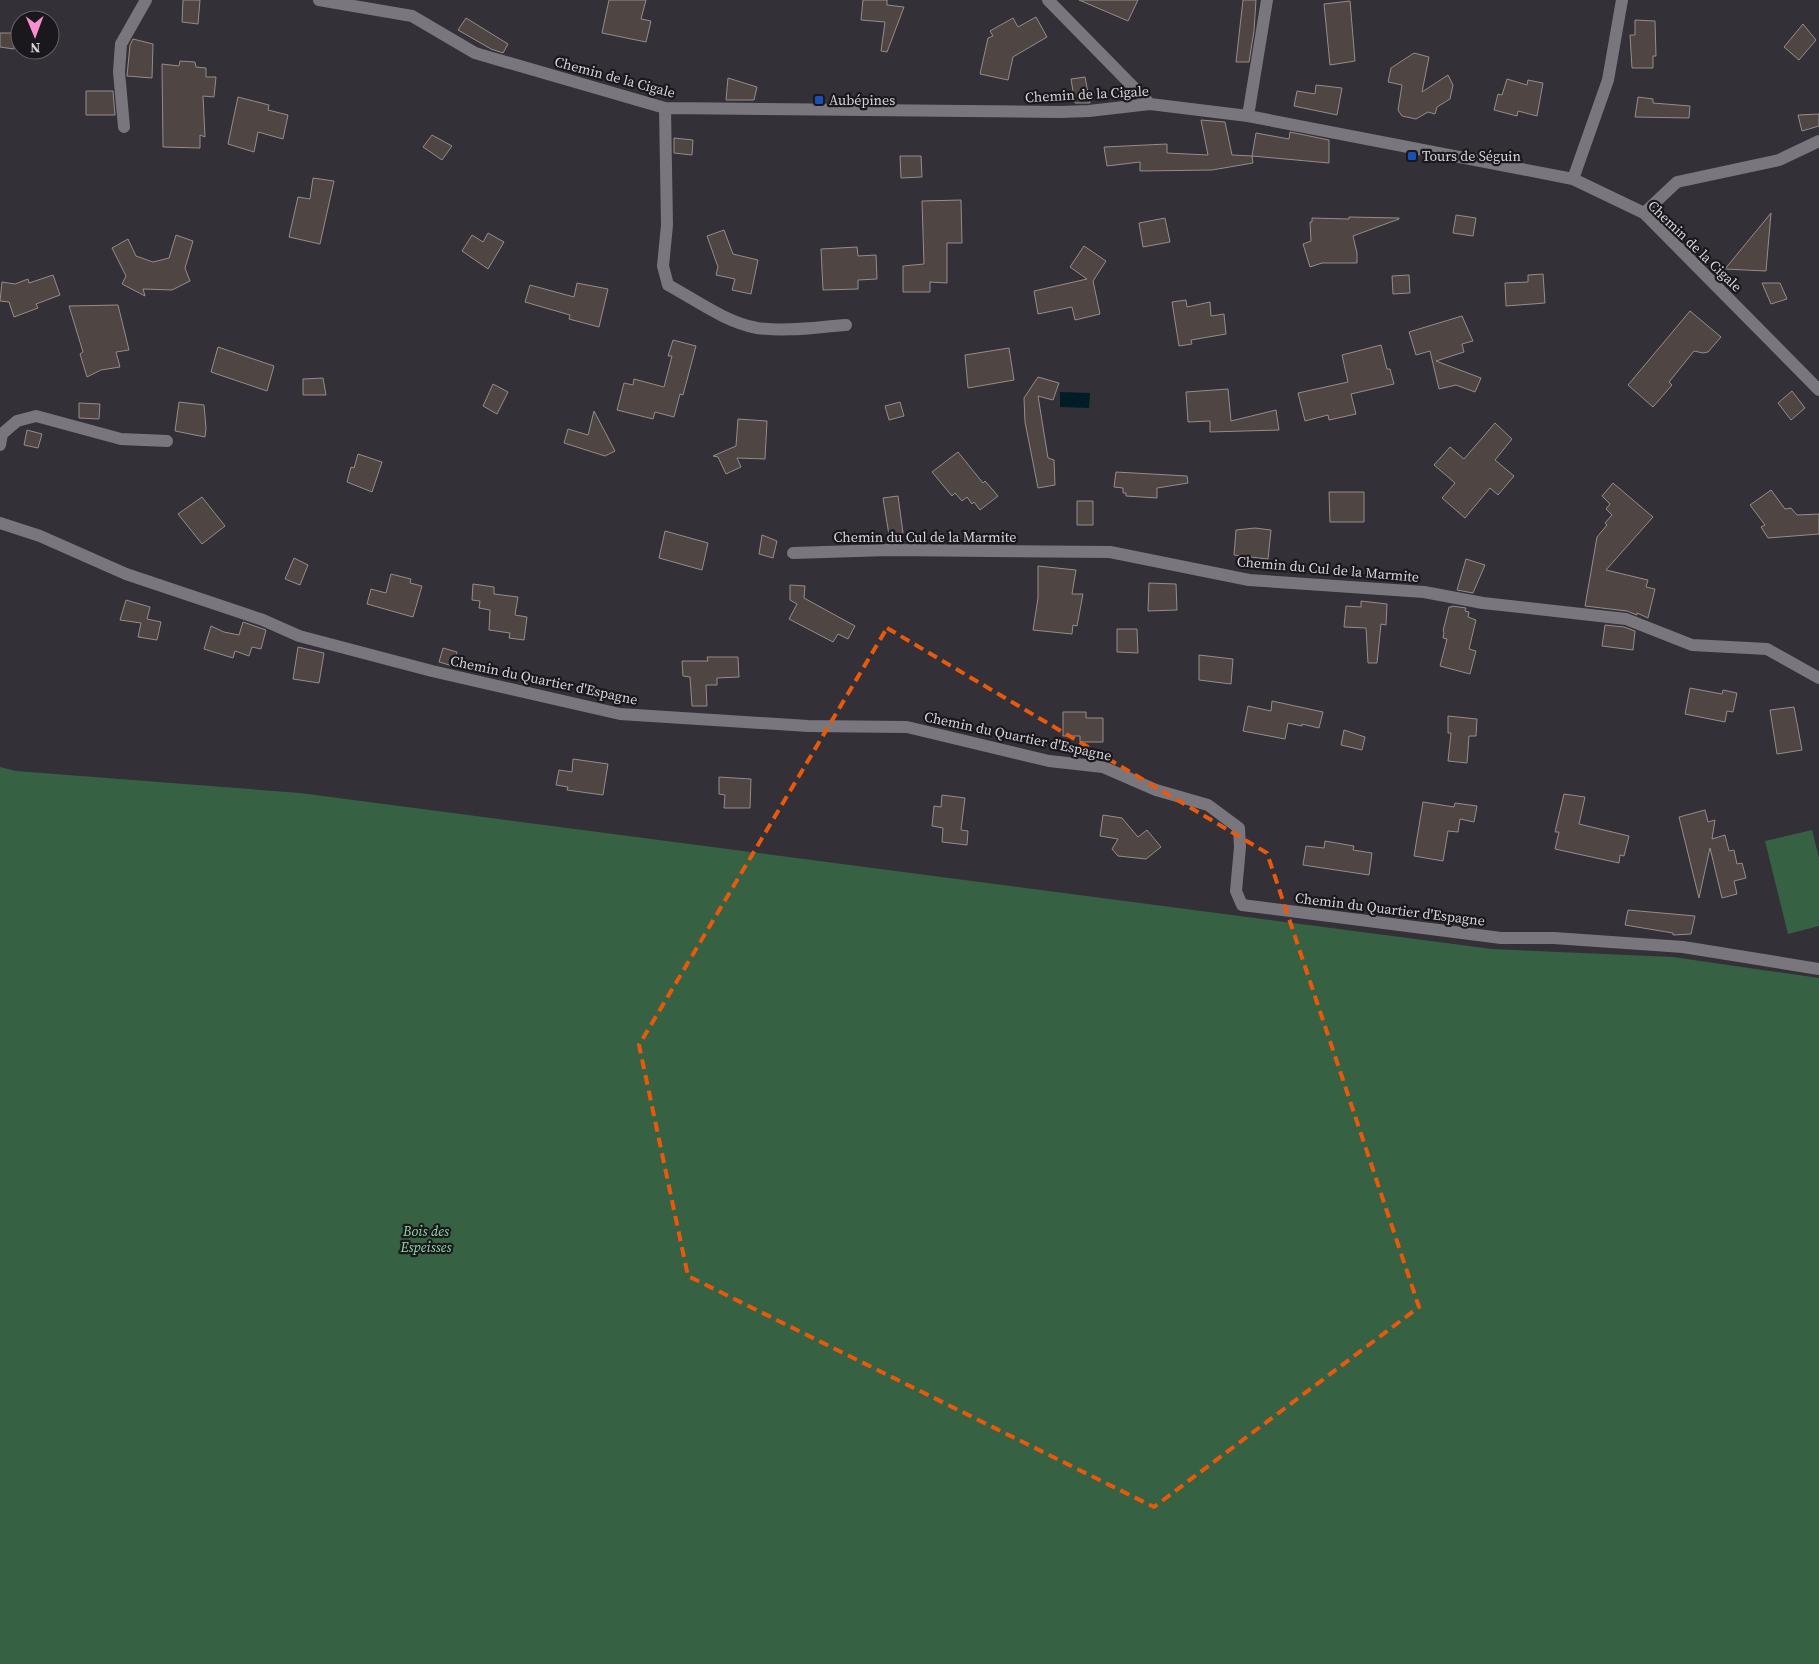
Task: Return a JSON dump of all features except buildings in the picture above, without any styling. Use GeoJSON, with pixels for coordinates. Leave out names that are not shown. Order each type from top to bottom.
{"type":"FeatureCollection","features":[{"type":"Feature","properties":{"kind":"street"},"geometry":{"type":"LineString","coordinates":[[124,127],[119,72],[121,44],[146,0]]}},
{"type":"Feature","properties":{"kind":"street","name":"Chemin de la Cigale"},"geometry":{"type":"LineString","coordinates":[[318,0],[412,16],[476,54],[665,108],[1060,112],[1089,111],[1150,104],[1248,116],[1573,179],[1644,213],[1819,390]]}},
{"type":"Feature","properties":{"kind":"street"},"geometry":{"type":"LineString","coordinates":[[1048,0],[1150,104]]}},
{"type":"Feature","properties":{"kind":"street"},"geometry":{"type":"LineString","coordinates":[[1248,116],[1268,0]]}},
{"type":"Feature","properties":{"kind":"street"},"geometry":{"type":"LineString","coordinates":[[1573,179],[1608,80],[1622,0]]}},
{"type":"Feature","properties":{"kind":"street"},"geometry":{"type":"LineString","coordinates":[[665,108],[667,225],[663,266],[668,284],[730,319],[756,327],[782,330],[846,325]]}},
{"type":"Feature","properties":{"kind":"street"},"geometry":{"type":"LineString","coordinates":[[1644,213],[1677,182],[1779,160],[1819,141]]}},
{"type":"Feature","properties":{"kind":"street"},"geometry":{"type":"LineString","coordinates":[[0,445],[2,434],[17,421],[36,416],[121,439],[168,441]]}},
{"type":"Feature","properties":{"kind":"street","name":"Chemin du Quartier d'Espagne"},"geometry":{"type":"LineString","coordinates":[[0,523],[40,536],[126,574],[263,620],[299,636],[432,671],[620,714],[808,726],[906,727],[1049,761],[1103,767],[1156,790],[1208,806],[1239,828],[1240,847],[1236,891],[1242,905],[1501,938],[1554,938],[1683,947],[1819,969]]}},
{"type":"Feature","properties":{"kind":"street","name":"Chemin du Cul de la Marmite"},"geometry":{"type":"LineString","coordinates":[[792,553],[888,550],[1110,552],[1249,580],[1424,592],[1483,603],[1626,619],[1692,645],[1767,649],[1819,678]]}},
{"type":"Feature","properties":{"kind":"highlighted area"},"geometry":{"type":"Polygon","coordinates":[[[887,628],[1267,853],[1419,1307],[1154,1507],[688,1276],[639,1045],[887,628]]]}},
{"type":"Feature","properties":{"kind":"green space","name":"Bois des Espeisses"},"geometry":{"type":"Polygon","coordinates":[[[0,767],[16,771],[300,793],[1492,949],[1673,957],[1819,978],[1819,1664],[0,1664],[0,767]]]}},
{"type":"Feature","properties":{"kind":"green space"},"geometry":{"type":"Polygon","coordinates":[[[1812,830],[1819,858],[1819,926],[1788,934],[1765,841],[1812,830]]]}},
{"type":"Feature","properties":{"kind":"water"},"geometry":{"type":"Polygon","coordinates":[[[1060,392],[1090,393],[1089,408],[1060,407],[1060,392]]]}},
{"type":"Feature","properties":{"kind":"place","name":"Aubépines"},"geometry":{"type":"Point","coordinates":[819,100]}},
{"type":"Feature","properties":{"kind":"place","name":"Tours de Séguin"},"geometry":{"type":"Point","coordinates":[1412,156]}}]}
